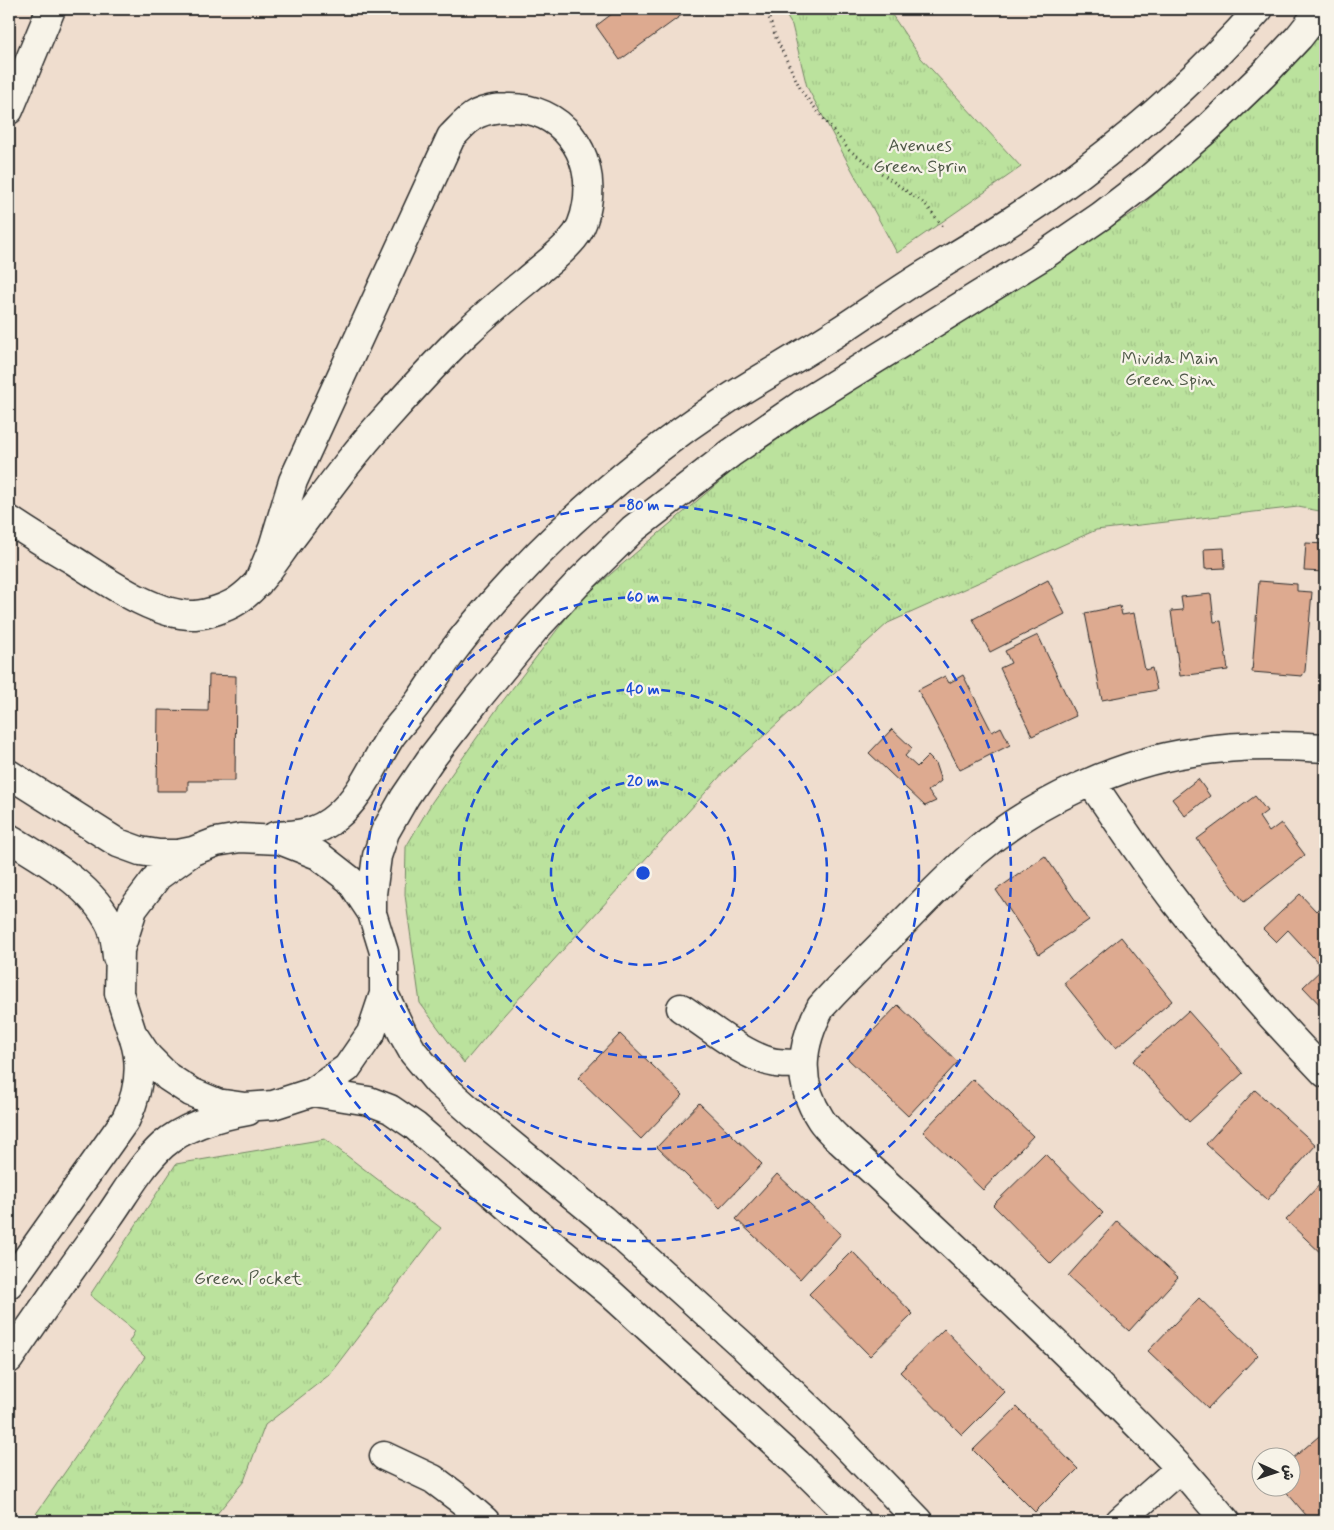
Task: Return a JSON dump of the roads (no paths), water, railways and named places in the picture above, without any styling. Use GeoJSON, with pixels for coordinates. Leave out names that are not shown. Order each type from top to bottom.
{"type":"FeatureCollection","features":[{"type":"Feature","properties":{"kind":"street"},"geometry":{"type":"LineString","coordinates":[[11,97],[51,9]]}},
{"type":"Feature","properties":{"kind":"street"},"geometry":{"type":"LineString","coordinates":[[9,774],[118,843],[140,851],[159,854],[178,854],[193,851],[216,842],[240,838],[298,835],[316,830],[334,819],[351,804],[391,736],[488,608],[578,514],[635,466],[721,403],[837,333],[932,270],[1027,211],[1074,178],[1133,131],[1216,56],[1259,9]]}},
{"type":"Feature","properties":{"kind":"street"},"geometry":{"type":"LineString","coordinates":[[372,913],[372,894],[377,856],[385,832],[405,796],[442,744],[534,630],[633,529],[724,458],[801,405],[1044,255],[1136,190],[1206,130],[1258,80],[1321,9]]}},
{"type":"Feature","properties":{"kind":"street"},"geometry":{"type":"LineString","coordinates":[[9,520],[148,604],[171,612],[195,615],[214,611],[237,601],[258,583],[351,458],[413,388],[466,334],[573,240],[581,226],[587,205],[589,182],[585,161],[574,141],[563,127],[548,116],[532,110],[496,108],[478,114],[464,123],[451,137],[293,481],[273,547],[258,583]]}},
{"type":"Feature","properties":{"kind":"street"},"geometry":{"type":"LineString","coordinates":[[1215,1518],[1180,1468],[1041,1329],[822,1122],[811,1104],[805,1084],[803,1063],[805,1044],[811,1025],[821,1007],[944,882],[977,851],[1013,825],[1051,802],[1091,782],[1124,769],[1158,759],[1193,752],[1250,747],[1325,748]]}},
{"type":"Feature","properties":{"kind":"street"},"geometry":{"type":"LineString","coordinates":[[1091,782],[1132,844],[1177,904],[1280,1027],[1325,1074]]}},
{"type":"Feature","properties":{"kind":"street"},"geometry":{"type":"LineString","coordinates":[[9,838],[84,889],[104,912],[112,928],[116,946],[119,993],[137,1048],[139,1085],[126,1119],[9,1284]]}},
{"type":"Feature","properties":{"kind":"street"},"geometry":{"type":"LineString","coordinates":[[9,1359],[54,1292],[135,1179],[164,1145],[177,1136],[209,1121],[274,1105],[313,1092],[347,1068],[371,1033],[384,994],[384,952],[372,913],[350,880],[318,855],[280,840],[240,838]]}},
{"type":"Feature","properties":{"kind":"street"},"geometry":{"type":"LineString","coordinates":[[119,993],[120,950],[133,910],[158,876],[193,851]]}},
{"type":"Feature","properties":{"kind":"street"},"geometry":{"type":"LineString","coordinates":[[384,994],[413,1052],[438,1082],[475,1115],[602,1219],[742,1345],[823,1422],[918,1521]]}},
{"type":"Feature","properties":{"kind":"street"},"geometry":{"type":"LineString","coordinates":[[681,1008],[752,1054],[776,1063],[803,1063]]}},
{"type":"Feature","properties":{"kind":"street"},"geometry":{"type":"LineString","coordinates":[[132,1033],[148,1057],[168,1077],[191,1092],[217,1102],[245,1107],[274,1105]]}},
{"type":"Feature","properties":{"kind":"street"},"geometry":{"type":"LineString","coordinates":[[313,1092],[369,1101],[390,1109],[416,1126],[609,1292],[797,1463],[856,1521]]}},
{"type":"Feature","properties":{"kind":"street"},"geometry":{"type":"LineString","coordinates":[[384,1456],[433,1480],[474,1518]]}},
{"type":"Feature","properties":{"kind":"street"},"geometry":{"type":"LineString","coordinates":[[1120,1521],[1180,1468]]}},
{"type":"Feature","properties":{"kind":"park label","name":"Avenues Green Sprin"},"geometry":{"type":"Point","coordinates":[920,155]}},
{"type":"Feature","properties":{"kind":"park label","name":"Mivida Main Green Spin"},"geometry":{"type":"Point","coordinates":[1170,368]}},
{"type":"Feature","properties":{"kind":"park label","name":"Green Pocket"},"geometry":{"type":"Point","coordinates":[248,1278]}}]}
